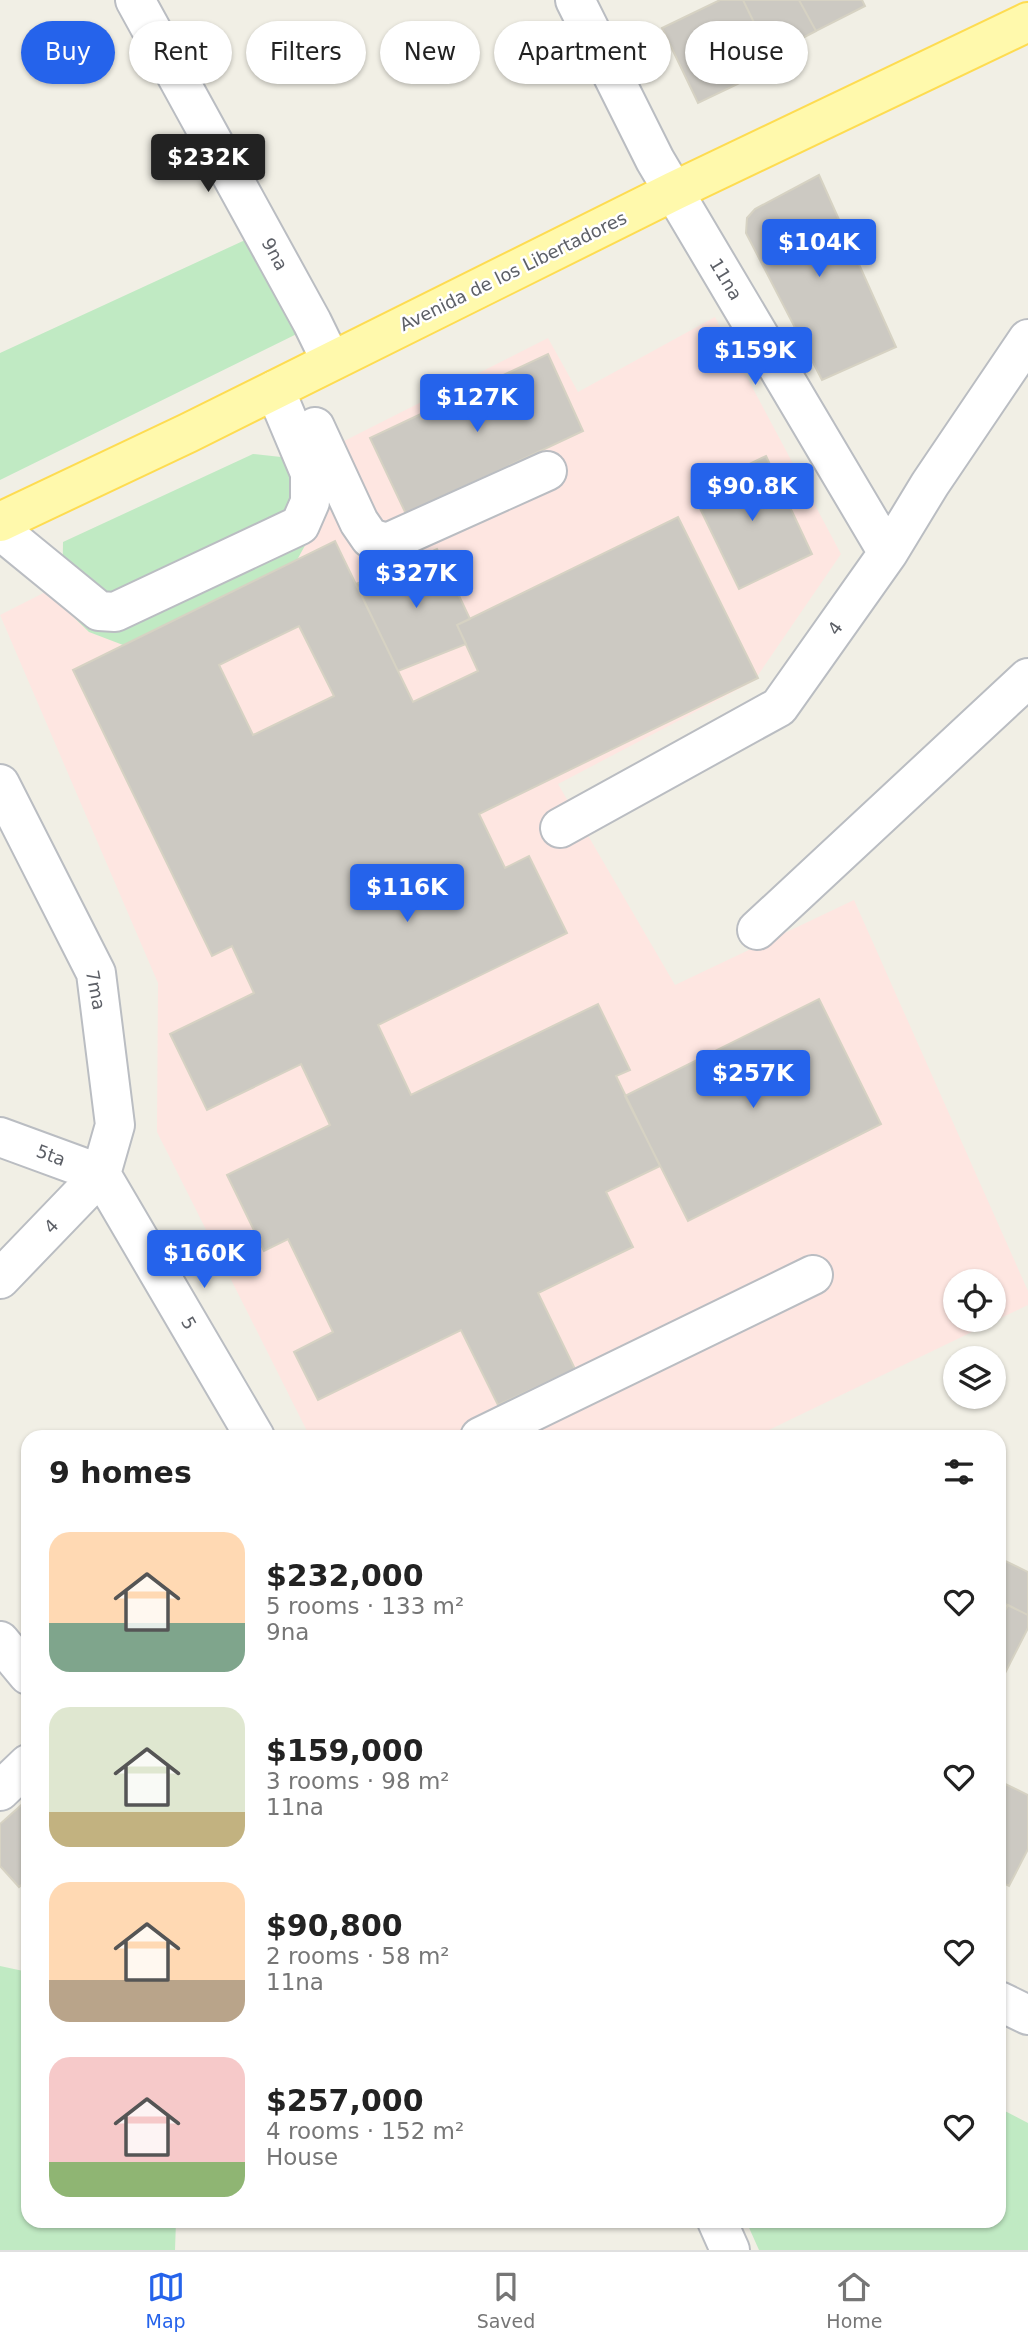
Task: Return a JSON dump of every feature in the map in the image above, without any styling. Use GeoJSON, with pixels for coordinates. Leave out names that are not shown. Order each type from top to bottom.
{"type":"FeatureCollection","features":[{"type":"Feature","properties":{"kind":"main road","name":"Avenida de los Libertadores"},"geometry":{"type":"LineString","coordinates":[[0,522],[284,385],[674,191],[1028,22]]}},
{"type":"Feature","properties":{"kind":"street","name":"9na"},"geometry":{"type":"LineString","coordinates":[[135,0],[331,361]]}},
{"type":"Feature","properties":{"kind":"street","name":"11na"},"geometry":{"type":"LineString","coordinates":[[575,0],[655,160],[888,553]]}},
{"type":"Feature","properties":{"kind":"street","name":"4"},"geometry":{"type":"LineString","coordinates":[[560,828],[779,708],[888,553],[930,484],[1028,339]]}},
{"type":"Feature","properties":{"kind":"street"},"geometry":{"type":"LineString","coordinates":[[284,385],[370,538],[387,543],[548,471]]}},
{"type":"Feature","properties":{"kind":"street"},"geometry":{"type":"LineString","coordinates":[[0,530],[99,611],[115,612],[300,525],[310,502],[310,473],[284,385]]}},
{"type":"Feature","properties":{"kind":"street"},"geometry":{"type":"LineString","coordinates":[[757,930],[1028,678]]}},
{"type":"Feature","properties":{"kind":"street","name":"7ma"},"geometry":{"type":"LineString","coordinates":[[0,784],[96,974],[115,1125],[101,1174]]}},
{"type":"Feature","properties":{"kind":"street","name":"5ta"},"geometry":{"type":"LineString","coordinates":[[0,1137],[101,1174]]}},
{"type":"Feature","properties":{"kind":"street","name":"4"},"geometry":{"type":"LineString","coordinates":[[0,1279],[101,1174]]}},
{"type":"Feature","properties":{"kind":"street","name":"5"},"geometry":{"type":"LineString","coordinates":[[101,1174],[251,1430]]}},
{"type":"Feature","properties":{"kind":"street"},"geometry":{"type":"LineString","coordinates":[[494,1430],[813,1275]]}},
{"type":"Feature","properties":{"kind":"street"},"geometry":{"type":"LineString","coordinates":[[0,1642],[21,1667]]}},
{"type":"Feature","properties":{"kind":"street"},"geometry":{"type":"LineString","coordinates":[[0,1791],[21,1770]]}},
{"type":"Feature","properties":{"kind":"street"},"geometry":{"type":"LineString","coordinates":[[1006,2004],[1028,2015]]}},
{"type":"Feature","properties":{"kind":"street"},"geometry":{"type":"LineString","coordinates":[[720,2228],[730,2250]]}},
{"type":"Feature","properties":{"kind":"shaded area"},"geometry":{"type":"Polygon","coordinates":[[[715,317],[841,554],[754,681],[558,784],[675,985],[854,900],[1028,1291],[1028,1305],[1006,1316],[1006,1269],[943,1269],[943,1332],[972,1332],[769,1430],[306,1430],[157,1132],[158,983],[0,615],[548,338],[578,392],[715,317]]]}},
{"type":"Feature","properties":{"kind":"green space"},"geometry":{"type":"Polygon","coordinates":[[[269,229],[315,325],[0,480],[0,353],[269,229]]]}},
{"type":"Feature","properties":{"kind":"green space"},"geometry":{"type":"Polygon","coordinates":[[[253,454],[281,457],[318,480],[318,522],[297,560],[123,645],[89,632],[62,606],[63,542],[253,454]]]}},
{"type":"Feature","properties":{"kind":"green space"},"geometry":{"type":"Polygon","coordinates":[[[0,1966],[21,1970],[21,2228],[176,2228],[175,2250],[0,2250],[0,1966]]]}},
{"type":"Feature","properties":{"kind":"green space"},"geometry":{"type":"Polygon","coordinates":[[[1006,2112],[1028,2123],[1028,2250],[759,2250],[749,2228],[1006,2228],[1006,2112]]]}},
{"type":"Feature","properties":{"kind":"building"},"geometry":{"type":"Polygon","coordinates":[[[720,0],[743,0],[753,21],[685,21],[685,76],[671,47],[671,24],[720,0]]]}},
{"type":"Feature","properties":{"kind":"building"},"geometry":{"type":"Polygon","coordinates":[[[743,0],[799,0],[816,31],[808,35],[808,21],[753,21],[743,0]]]}},
{"type":"Feature","properties":{"kind":"building"},"geometry":{"type":"Polygon","coordinates":[[[799,0],[862,0],[865,6],[816,31],[799,0]]]}},
{"type":"Feature","properties":{"kind":"building"},"geometry":{"type":"Polygon","coordinates":[[[689,84],[738,84],[698,103],[689,84]]]}},
{"type":"Feature","properties":{"kind":"building"},"geometry":{"type":"Polygon","coordinates":[[[819,175],[896,347],[822,380],[746,233],[747,218],[755,209],[819,175]]]}},
{"type":"Feature","properties":{"kind":"building"},"geometry":{"type":"Polygon","coordinates":[[[548,354],[583,431],[406,514],[370,438],[548,354]]]}},
{"type":"Feature","properties":{"kind":"building"},"geometry":{"type":"Polygon","coordinates":[[[766,456],[812,554],[739,589],[692,492],[766,456]]]}},
{"type":"Feature","properties":{"kind":"building"},"geometry":{"type":"Polygon","coordinates":[[[678,517],[758,678],[479,814],[505,868],[529,856],[567,933],[378,1025],[411,1095],[598,1004],[630,1070],[616,1076],[660,1166],[606,1192],[633,1247],[538,1293],[575,1369],[498,1405],[461,1330],[318,1400],[294,1352],[333,1332],[288,1239],[264,1251],[227,1175],[330,1125],[301,1064],[207,1110],[170,1034],[254,993],[232,946],[212,956],[73,670],[335,541],[413,702],[478,671],[457,625],[678,517]],[[299,626],[219,665],[253,735],[334,696],[299,626]]]}},
{"type":"Feature","properties":{"kind":"building"},"geometry":{"type":"Polygon","coordinates":[[[437,549],[470,619],[457,625],[466,644],[398,671],[356,584],[437,549]]]}},
{"type":"Feature","properties":{"kind":"building"},"geometry":{"type":"Polygon","coordinates":[[[819,999],[881,1124],[688,1221],[625,1096],[819,999]]]}},
{"type":"Feature","properties":{"kind":"building"},"geometry":{"type":"Polygon","coordinates":[[[1006,1561],[1028,1572],[1028,1615],[1006,1604],[1006,1561]]]}},
{"type":"Feature","properties":{"kind":"building"},"geometry":{"type":"Polygon","coordinates":[[[1008,1605],[1028,1615],[1028,1628],[1006,1671],[1008,1605]]]}},
{"type":"Feature","properties":{"kind":"building"},"geometry":{"type":"Polygon","coordinates":[[[1006,1784],[1028,1795],[1028,1849],[1009,1886],[1006,1884],[1006,1784]]]}},
{"type":"Feature","properties":{"kind":"building"},"geometry":{"type":"Polygon","coordinates":[[[21,1805],[19,1887],[0,1866],[0,1824],[21,1805]]]}}]}
